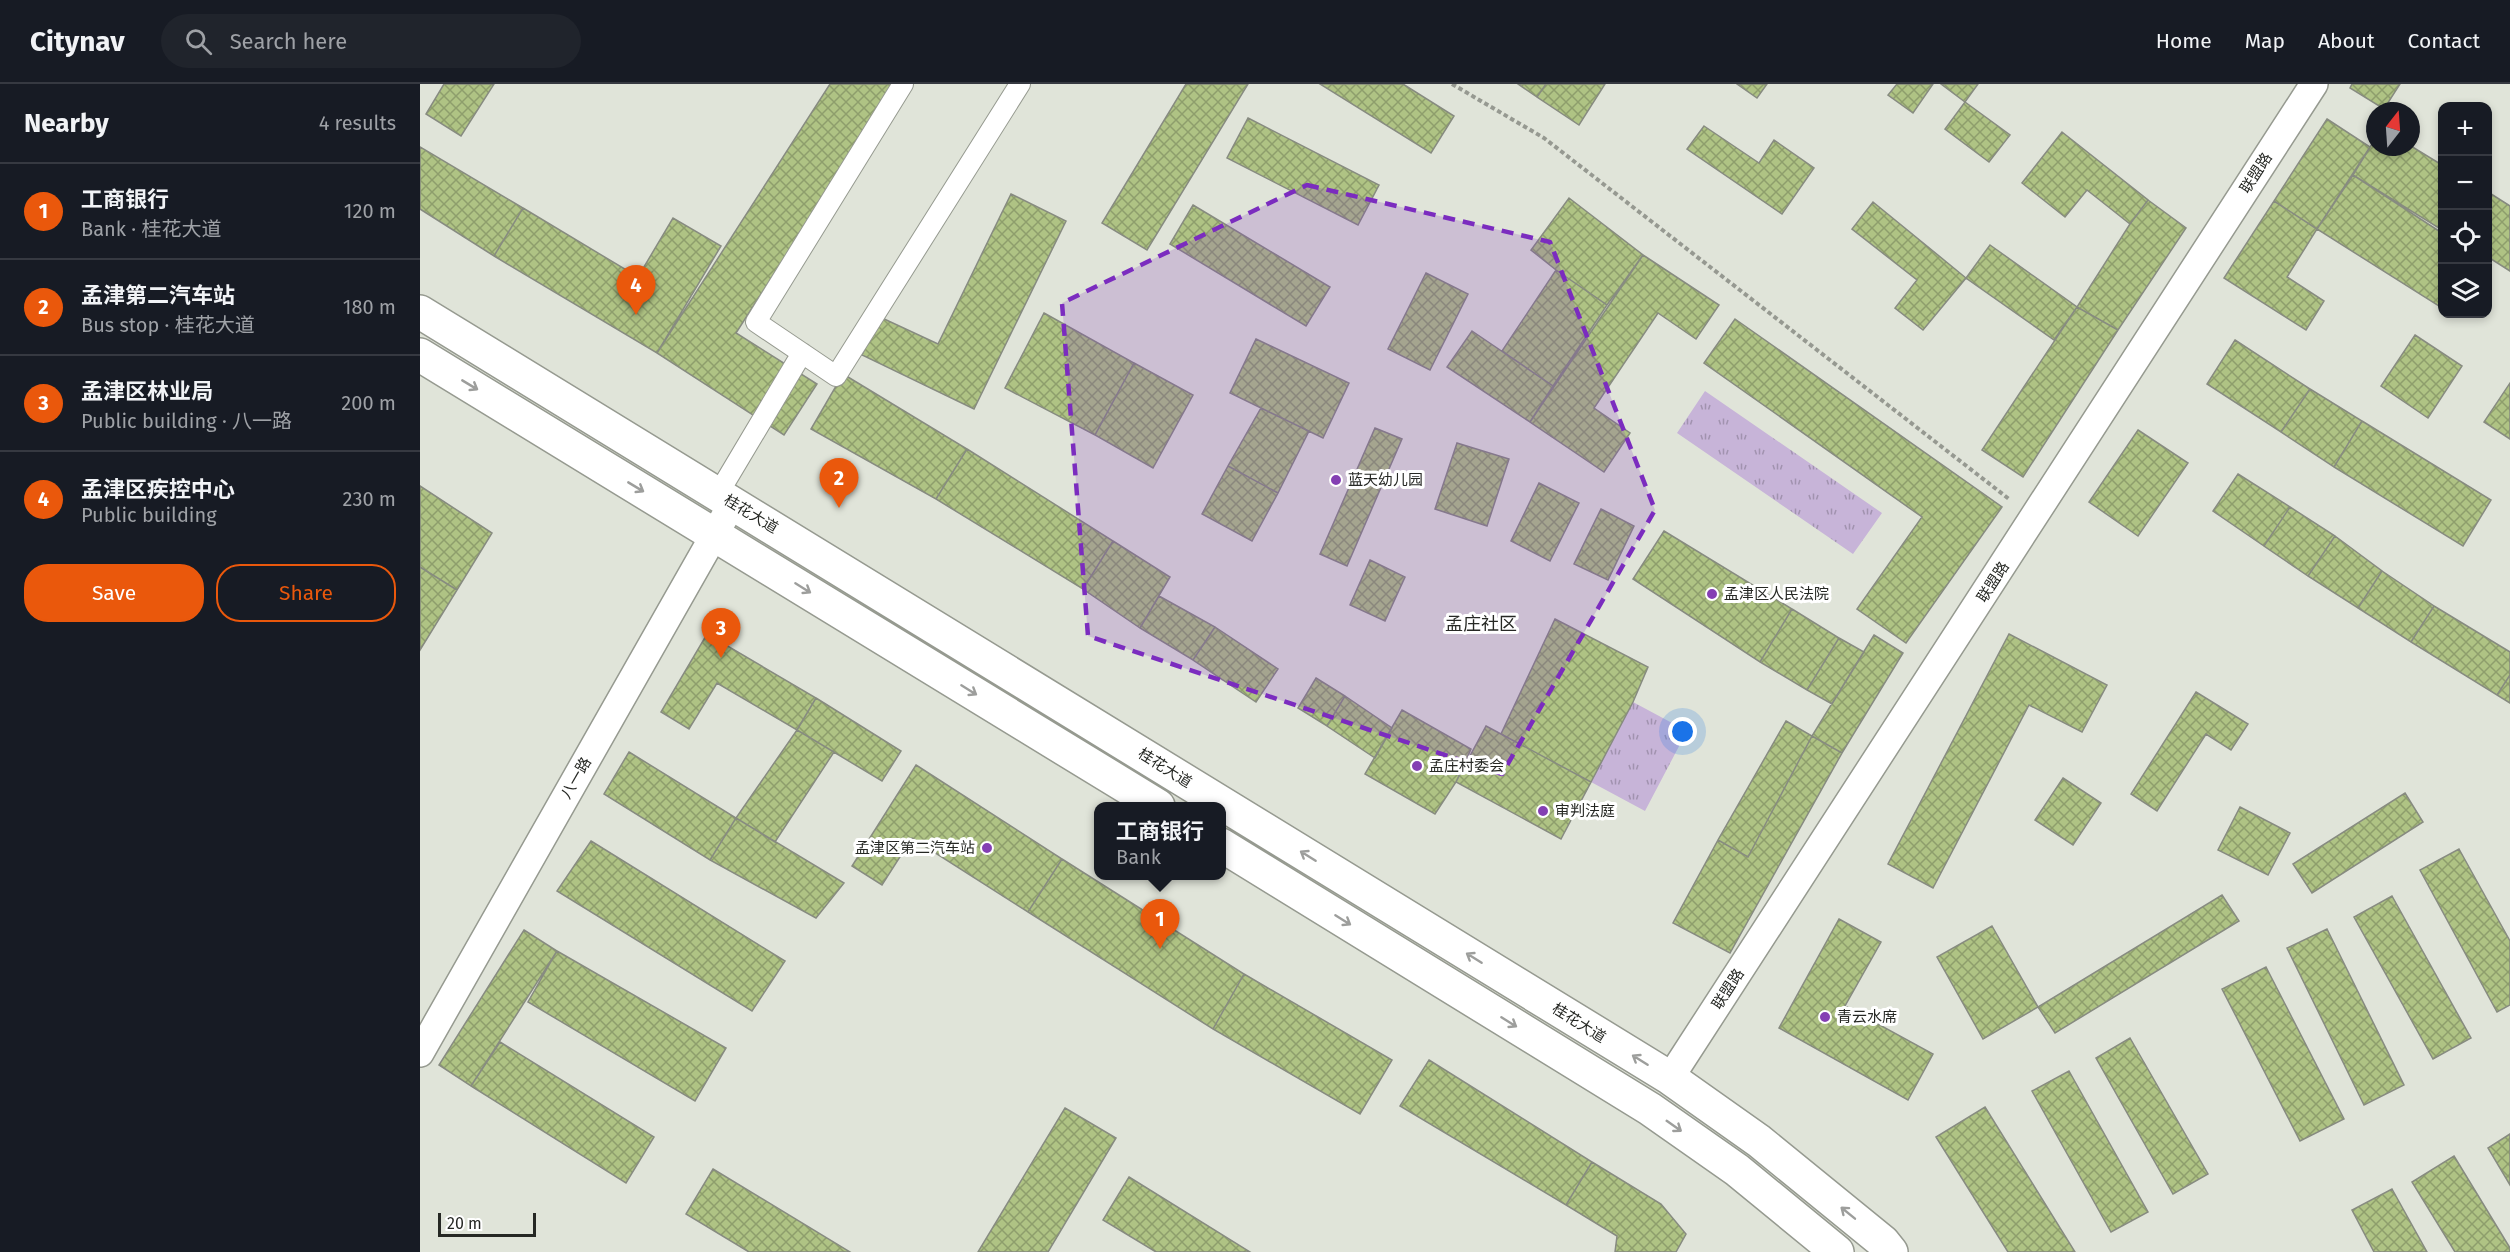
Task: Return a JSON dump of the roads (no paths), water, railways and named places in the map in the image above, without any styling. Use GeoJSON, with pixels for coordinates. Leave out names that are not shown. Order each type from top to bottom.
{"type":"FeatureCollection","features":[{"type":"Feature","properties":{"kind":"main road","name":"桂花大道"},"geometry":{"type":"LineString","coordinates":[[420,312],[1220,802]]}},
{"type":"Feature","properties":{"kind":"main road"},"geometry":{"type":"LineString","coordinates":[[420,355],[1150,802]]}},
{"type":"Feature","properties":{"kind":"main road","name":"桂花大道"},"geometry":{"type":"LineString","coordinates":[[1226,805],[1670,1078],[1759,1142],[1883,1242],[1891,1252]]}},
{"type":"Feature","properties":{"kind":"main road"},"geometry":{"type":"LineString","coordinates":[[1226,848],[1650,1108],[1737,1170],[1837,1252]]}},
{"type":"Feature","properties":{"kind":"street"},"geometry":{"type":"LineString","coordinates":[[903,84],[756,322],[836,376],[1020,84]]}},
{"type":"Feature","properties":{"kind":"street","name":"联盟路"},"geometry":{"type":"LineString","coordinates":[[1670,1078],[2314,84]]}},
{"type":"Feature","properties":{"kind":"street"},"geometry":{"type":"LineString","coordinates":[[725,498],[802,353]]}},
{"type":"Feature","properties":{"kind":"street","name":"八一路"},"geometry":{"type":"LineString","coordinates":[[420,1053],[714,534],[725,498]]}},
{"type":"Feature","properties":{"kind":"place","name":"孟津区疾控中心"},"geometry":{"type":"Point","coordinates":[636,315]}},
{"type":"Feature","properties":{"kind":"place","name":"蓝天幼儿园"},"geometry":{"type":"Point","coordinates":[1336,480]}},
{"type":"Feature","properties":{"kind":"place","name":"孟津第二汽车站"},"geometry":{"type":"Point","coordinates":[839,508]}},
{"type":"Feature","properties":{"kind":"place","name":"孟津区人民法院"},"geometry":{"type":"Point","coordinates":[1712,594]}},
{"type":"Feature","properties":{"kind":"place","name":"孟津区林业局"},"geometry":{"type":"Point","coordinates":[721,658]}},
{"type":"Feature","properties":{"kind":"place","name":"孟庄村委会"},"geometry":{"type":"Point","coordinates":[1417,766]}},
{"type":"Feature","properties":{"kind":"place","name":"审判法庭"},"geometry":{"type":"Point","coordinates":[1543,811]}},
{"type":"Feature","properties":{"kind":"place","name":"孟津区第二汽车站"},"geometry":{"type":"Point","coordinates":[987,848]}},
{"type":"Feature","properties":{"kind":"place","name":"工商银行"},"geometry":{"type":"Point","coordinates":[1160,949]}},
{"type":"Feature","properties":{"kind":"place","name":"青云水席"},"geometry":{"type":"Point","coordinates":[1825,1017]}},
{"type":"Feature","properties":{"kind":"district","name":"孟庄社区"},"geometry":{"type":"Point","coordinates":[1481,624]}}]}
